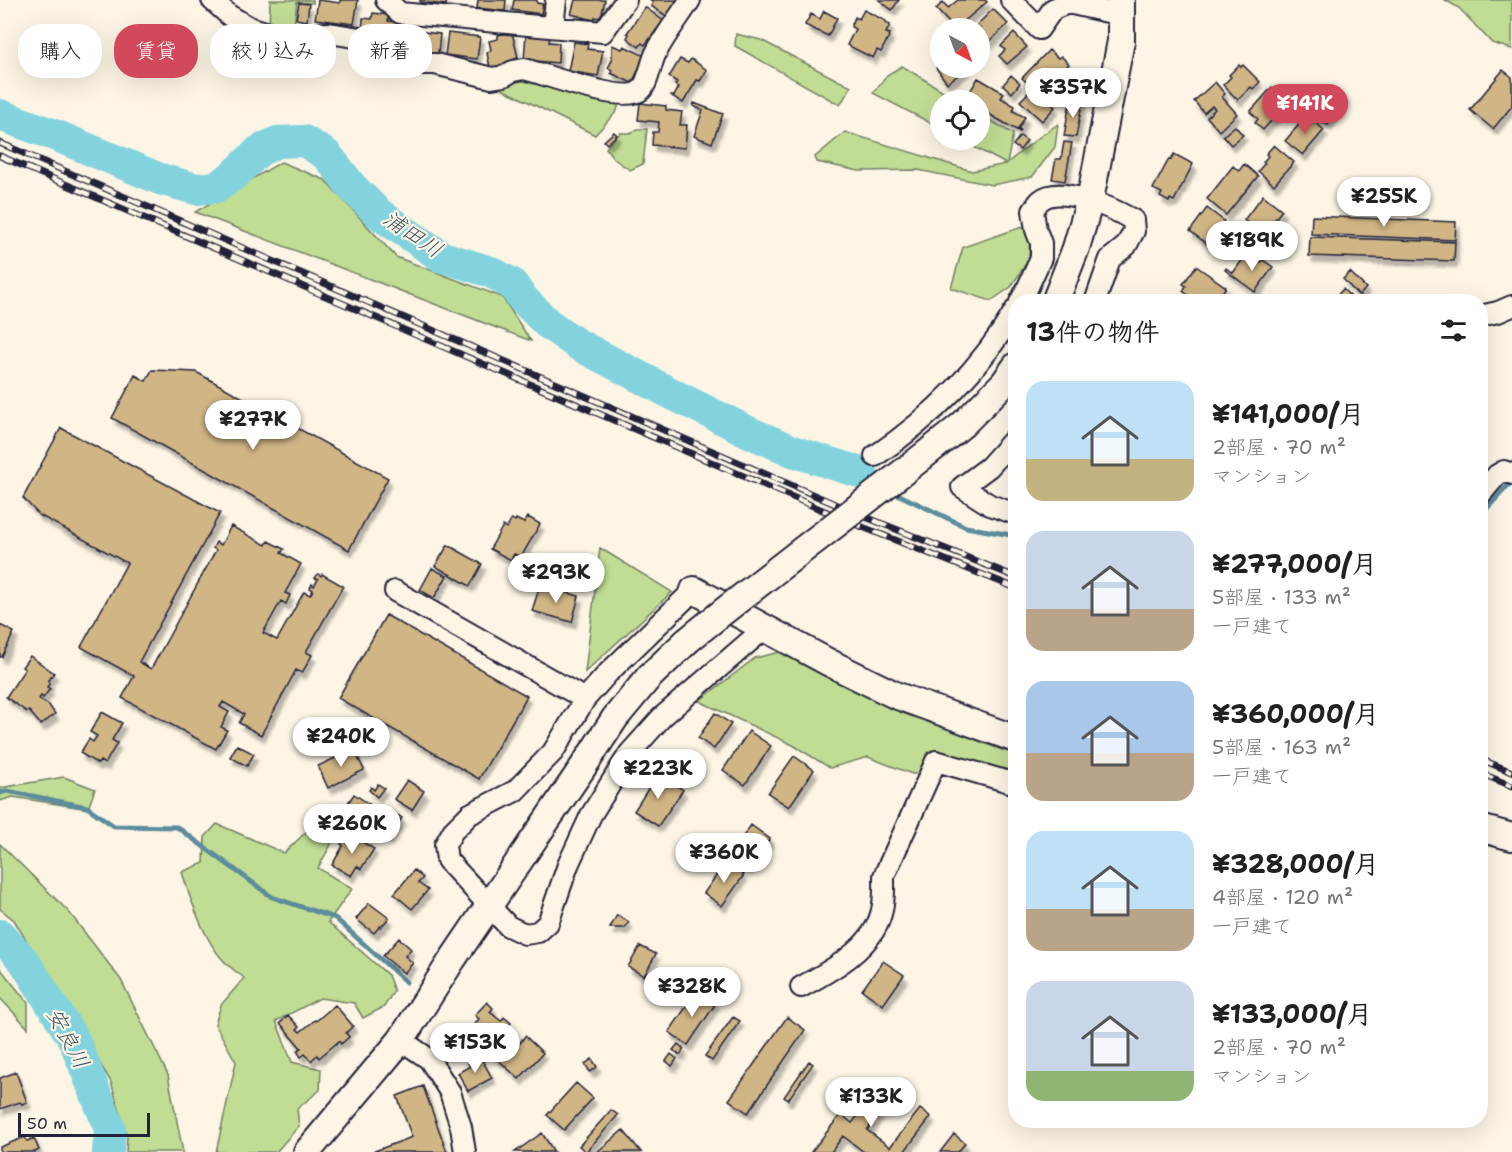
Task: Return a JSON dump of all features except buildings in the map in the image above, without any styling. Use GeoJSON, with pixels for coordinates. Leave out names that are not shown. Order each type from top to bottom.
{"type":"FeatureCollection","features":[{"type":"Feature","properties":{"kind":"street"},"geometry":{"type":"LineString","coordinates":[[212,0],[230,16],[249,27],[275,35],[329,33],[360,38],[389,60],[410,64],[435,64],[492,78],[524,69],[600,91],[625,94],[638,92],[643,88],[656,54],[690,0]]}},
{"type":"Feature","properties":{"kind":"street"},"geometry":{"type":"LineString","coordinates":[[386,0],[400,13],[461,9],[553,27],[603,32],[626,0]]}},
{"type":"Feature","properties":{"kind":"street"},"geometry":{"type":"LineString","coordinates":[[553,27],[556,0]]}},
{"type":"Feature","properties":{"kind":"street"},"geometry":{"type":"LineString","coordinates":[[1011,0],[1039,29],[1053,9],[1068,3],[1121,8],[1121,41],[1090,200],[1076,248],[1058,294]]}},
{"type":"Feature","properties":{"kind":"street"},"geometry":{"type":"LineString","coordinates":[[1024,294],[1041,258],[1041,243],[1033,211],[1041,200],[1056,194],[1090,200],[1116,210],[1133,220],[1134,231],[1126,246],[1110,259],[1098,294]]}},
{"type":"Feature","properties":{"kind":"street"},"geometry":{"type":"LineString","coordinates":[[1488,314],[1512,306]]}},
{"type":"Feature","properties":{"kind":"street"},"geometry":{"type":"LineString","coordinates":[[875,456],[899,439],[951,393],[1008,322]]}},
{"type":"Feature","properties":{"kind":"street"},"geometry":{"type":"LineString","coordinates":[[307,1152],[400,1040],[488,906],[584,767],[615,717],[649,677],[687,641],[730,606],[963,424],[1008,377]]}},
{"type":"Feature","properties":{"kind":"street"},"geometry":{"type":"LineString","coordinates":[[1008,446],[989,467],[962,487],[990,505],[1008,511]]}},
{"type":"Feature","properties":{"kind":"street"},"geometry":{"type":"LineString","coordinates":[[1488,486],[1497,475],[1504,471],[1510,473]]}},
{"type":"Feature","properties":{"kind":"street"},"geometry":{"type":"LineString","coordinates":[[765,628],[663,717],[630,754],[591,815],[568,865],[548,923],[538,932],[525,934],[508,926],[447,860],[446,845],[453,831],[470,814],[515,791],[553,752],[585,699],[608,673],[694,590],[895,695],[1008,736]]}},
{"type":"Feature","properties":{"kind":"street"},"geometry":{"type":"LineString","coordinates":[[395,591],[585,699]]}},
{"type":"Feature","properties":{"kind":"street"},"geometry":{"type":"LineString","coordinates":[[801,987],[835,968],[867,942],[881,916],[885,896],[884,876],[936,761],[1008,782]]}},
{"type":"Feature","properties":{"kind":"street"},"geometry":{"type":"LineString","coordinates":[[1488,830],[1512,837]]}},
{"type":"Feature","properties":{"kind":"street"},"geometry":{"type":"LineString","coordinates":[[400,1040],[429,1059],[450,1092],[462,1127],[465,1152]]}},
{"type":"Feature","properties":{"kind":"green space"},"geometry":{"type":"Polygon","coordinates":[[[270,0],[313,0],[313,3],[297,2],[294,24],[269,24],[270,0]]]}},
{"type":"Feature","properties":{"kind":"green space"},"geometry":{"type":"Polygon","coordinates":[[[1445,0],[1512,0],[1512,49],[1492,43],[1459,8],[1445,0]]]}},
{"type":"Feature","properties":{"kind":"green space"},"geometry":{"type":"Polygon","coordinates":[[[736,34],[761,40],[851,87],[840,105],[735,46],[736,34]]]}},
{"type":"Feature","properties":{"kind":"green space"},"geometry":{"type":"Polygon","coordinates":[[[902,66],[942,90],[930,90],[930,123],[873,93],[887,75],[902,66]]]}},
{"type":"Feature","properties":{"kind":"green space"},"geometry":{"type":"Polygon","coordinates":[[[527,75],[620,99],[617,111],[595,135],[492,84],[527,75]]]}},
{"type":"Feature","properties":{"kind":"green space"},"geometry":{"type":"Polygon","coordinates":[[[990,120],[1013,134],[1007,163],[1058,124],[1055,147],[1032,177],[992,185],[918,170],[859,171],[817,162],[815,157],[845,132],[972,171],[1006,164],[980,150],[990,150],[990,120]]]}},
{"type":"Feature","properties":{"kind":"green space"},"geometry":{"type":"Polygon","coordinates":[[[638,129],[647,129],[643,164],[630,170],[614,159],[606,148],[620,133],[630,133],[638,129]]]}},
{"type":"Feature","properties":{"kind":"green space"},"geometry":{"type":"Polygon","coordinates":[[[281,162],[325,180],[396,257],[502,297],[531,341],[195,212],[281,162]]]}},
{"type":"Feature","properties":{"kind":"green space"},"geometry":{"type":"Polygon","coordinates":[[[1022,227],[1030,236],[1029,259],[1011,287],[991,301],[951,288],[963,247],[1022,227]]]}},
{"type":"Feature","properties":{"kind":"green space"},"geometry":{"type":"Polygon","coordinates":[[[600,548],[672,592],[585,672],[600,548]]]}},
{"type":"Feature","properties":{"kind":"green space"},"geometry":{"type":"Polygon","coordinates":[[[784,651],[890,706],[1008,752],[1008,793],[945,772],[912,774],[868,757],[830,768],[793,745],[699,701],[755,658],[784,651]]]}},
{"type":"Feature","properties":{"kind":"green space"},"geometry":{"type":"Polygon","coordinates":[[[64,777],[95,789],[88,809],[13,797],[0,801],[0,788],[64,777]]]}},
{"type":"Feature","properties":{"kind":"green space"},"geometry":{"type":"Polygon","coordinates":[[[326,813],[340,828],[318,868],[352,889],[328,922],[388,975],[394,991],[384,1007],[363,1018],[354,1003],[320,998],[276,1021],[292,1062],[321,1069],[320,1090],[297,1109],[299,1126],[276,1152],[216,1152],[236,1062],[215,1024],[221,1005],[244,978],[225,963],[210,942],[193,906],[182,872],[204,863],[205,837],[217,824],[284,853],[326,813]]]}},
{"type":"Feature","properties":{"kind":"green space"},"geometry":{"type":"Polygon","coordinates":[[[0,844],[69,912],[121,980],[168,1075],[183,1152],[126,1152],[127,1136],[111,1082],[14,920],[0,909],[0,844]]]}},
{"type":"Feature","properties":{"kind":"green space"},"geometry":{"type":"Polygon","coordinates":[[[0,968],[28,1003],[28,1028],[0,998],[0,968]]]}},
{"type":"Feature","properties":{"kind":"waterway","name":"浦田川"},"geometry":{"type":"LineString","coordinates":[[0,115],[160,179],[196,189],[217,187],[234,175],[259,151],[277,142],[304,141],[327,155],[352,187],[378,213],[442,257],[491,272],[512,284],[523,299],[547,323],[577,344],[753,434],[795,452],[862,473]]}},
{"type":"Feature","properties":{"kind":"waterway"},"geometry":{"type":"LineString","coordinates":[[862,473],[878,484]]}},
{"type":"Feature","properties":{"kind":"waterway"},"geometry":{"type":"LineString","coordinates":[[1488,507],[1512,481]]}},
{"type":"Feature","properties":{"kind":"waterway"},"geometry":{"type":"LineString","coordinates":[[891,491],[966,527],[1008,535]]}},
{"type":"Feature","properties":{"kind":"waterway"},"geometry":{"type":"LineString","coordinates":[[0,793],[7,791],[87,807],[114,826],[177,827],[272,897],[335,918],[406,982]]}},
{"type":"Feature","properties":{"kind":"waterway","name":"安良川"},"geometry":{"type":"LineString","coordinates":[[0,935],[24,961],[74,1040],[110,1129],[108,1152]]}},
{"type":"Feature","properties":{"kind":"railway"},"geometry":{"type":"LineString","coordinates":[[0,143],[858,514],[1008,574]]}},
{"type":"Feature","properties":{"kind":"railway"},"geometry":{"type":"LineString","coordinates":[[0,156],[855,524],[1008,585]]}},
{"type":"Feature","properties":{"kind":"railway"},"geometry":{"type":"LineString","coordinates":[[1488,762],[1512,772]]}},
{"type":"Feature","properties":{"kind":"railway"},"geometry":{"type":"LineString","coordinates":[[1488,776],[1512,786]]}}]}
